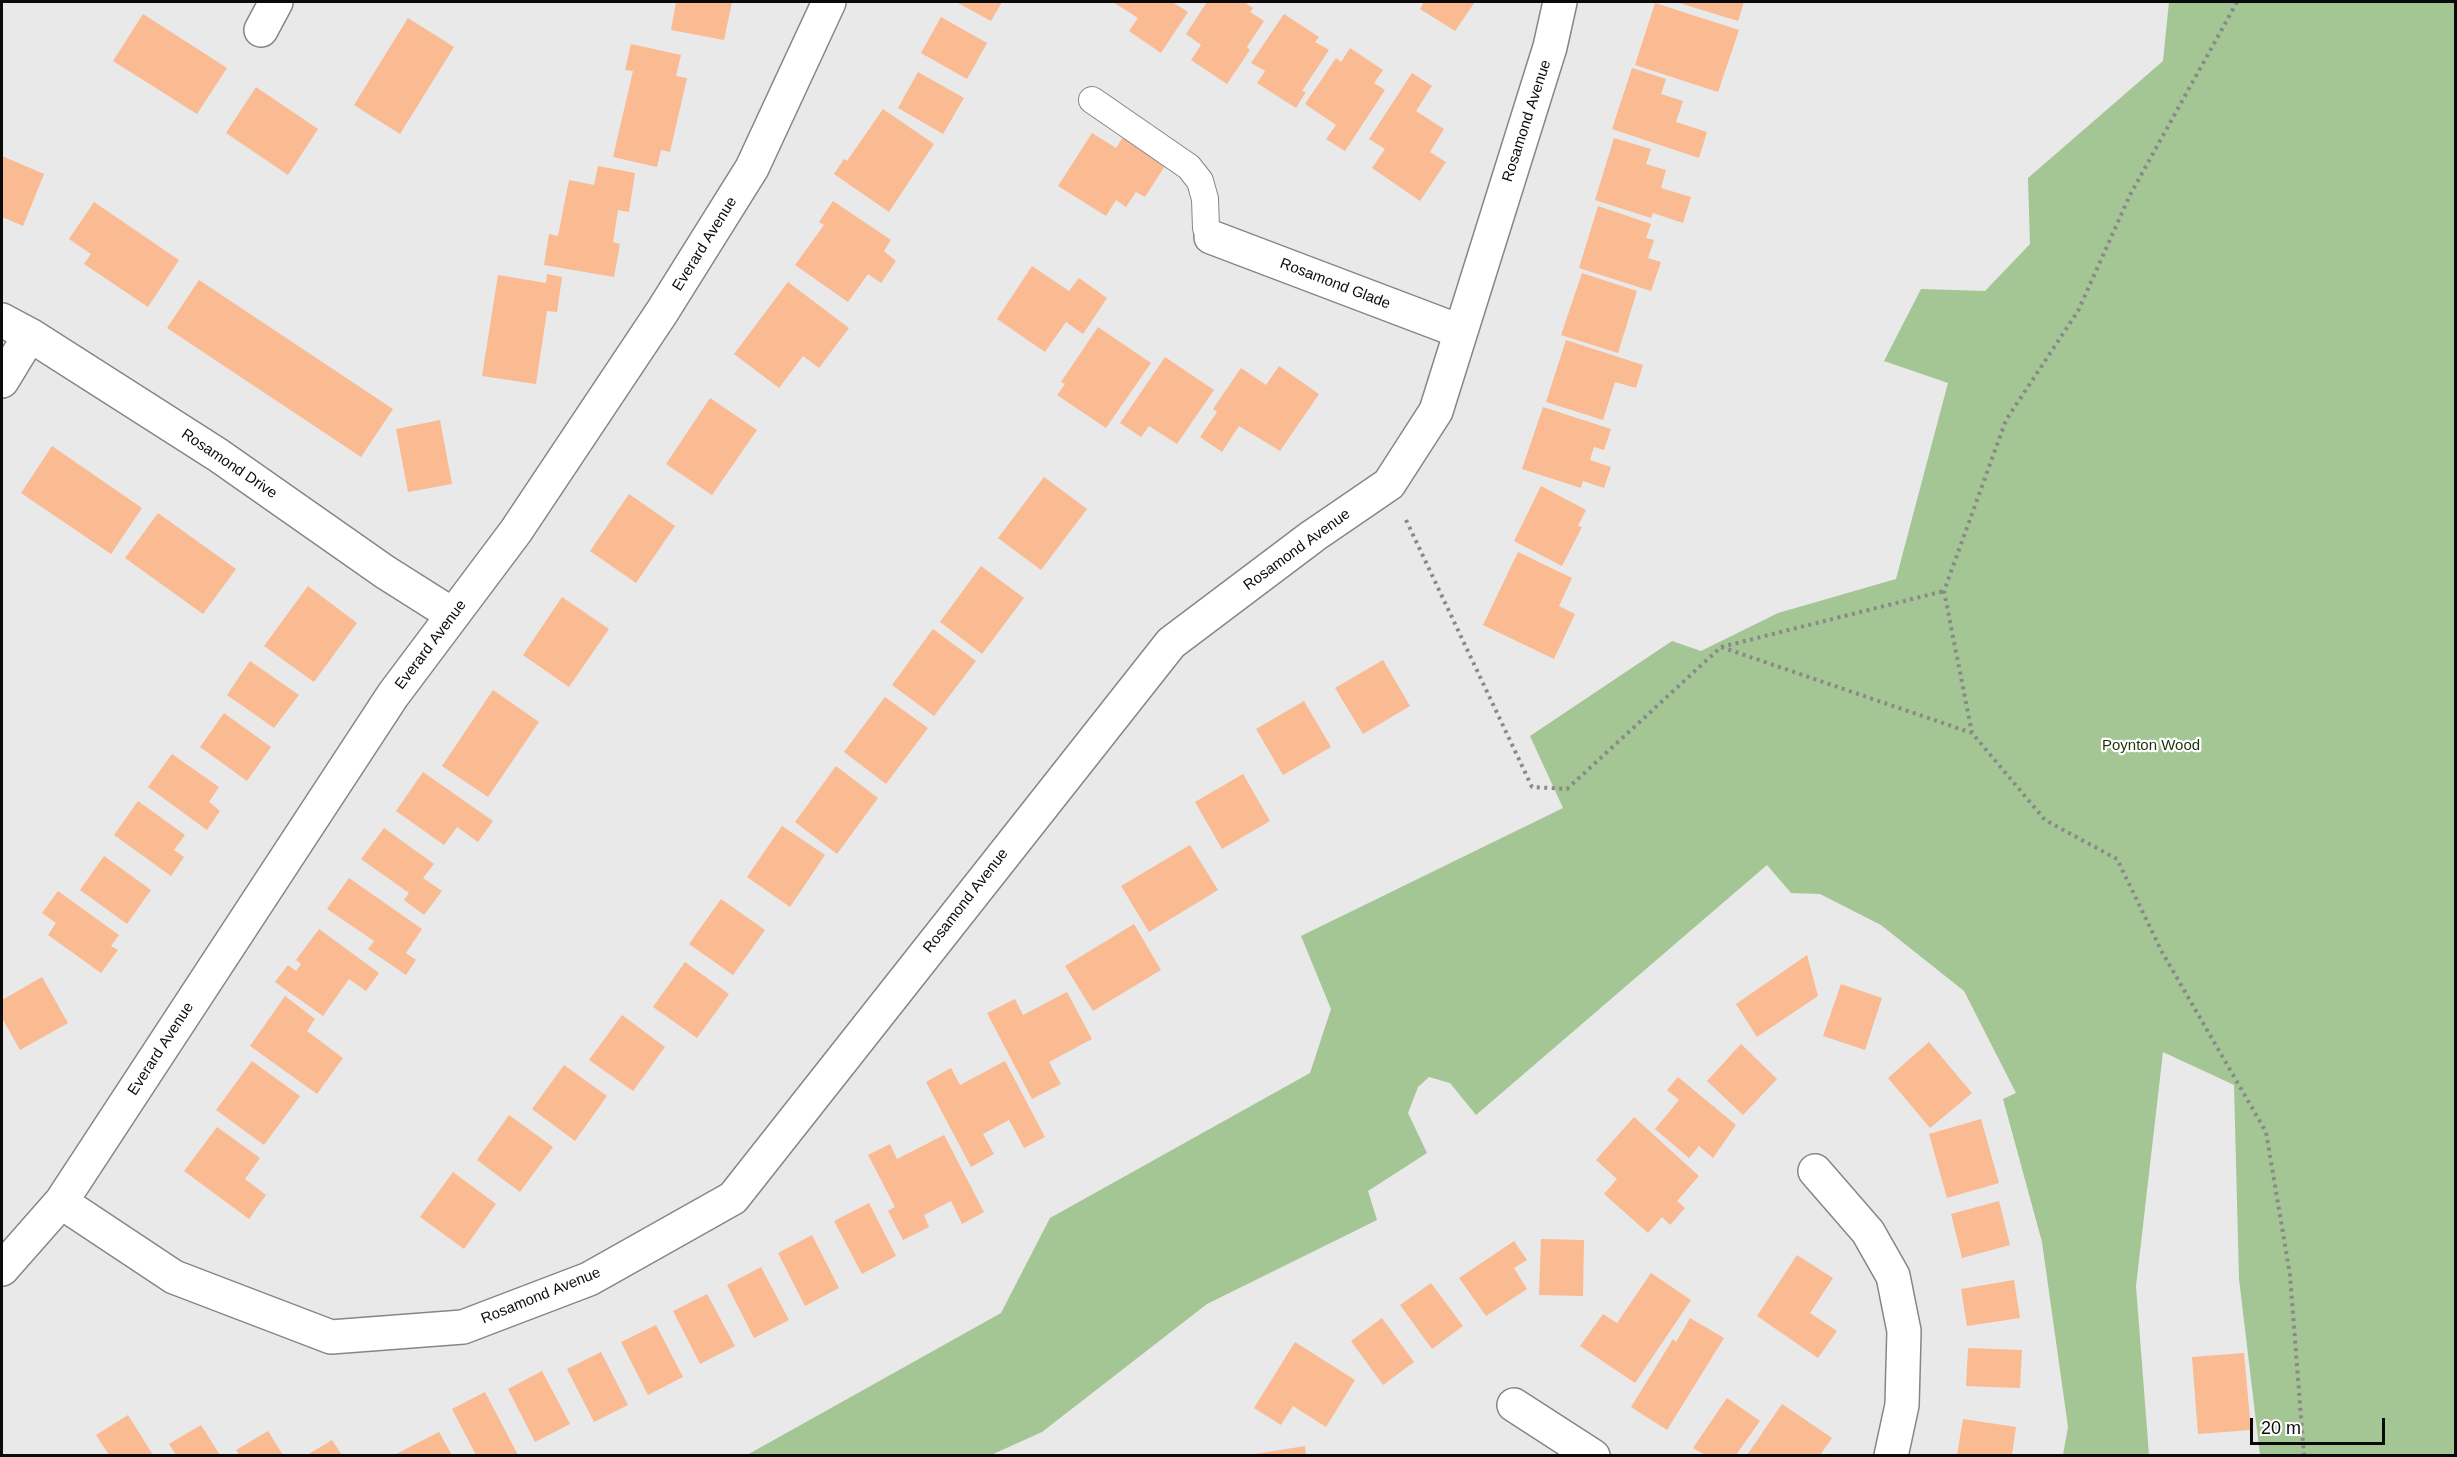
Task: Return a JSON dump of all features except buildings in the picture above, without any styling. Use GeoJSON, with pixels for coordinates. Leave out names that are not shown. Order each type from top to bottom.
{"type":"FeatureCollection","features":[{"type":"Feature","properties":{"kind":"street"},"geometry":{"type":"LineString","coordinates":[[261,30],[276,2]]}},
{"type":"Feature","properties":{"kind":"street","name":"Everard Avenue"},"geometry":{"type":"LineString","coordinates":[[2,1269],[61,1202],[393,695],[529,511],[662,312],[752,168],[829,2]]}},
{"type":"Feature","properties":{"kind":"street","name":"Rosamond Avenue"},"geometry":{"type":"LineString","coordinates":[[61,1202],[174,1278],[331,1337],[463,1327],[589,1279],[733,1198],[1171,643],[1313,536],[1389,484],[1436,411],[1550,47],[1560,2]]}},
{"type":"Feature","properties":{"kind":"street","name":"Rosamond Glade"},"geometry":{"type":"LineString","coordinates":[[1211,237],[1460,331]]}},
{"type":"Feature","properties":{"kind":"street"},"geometry":{"type":"LineString","coordinates":[[2,381],[16,328]]}},
{"type":"Feature","properties":{"kind":"street","name":"Rosamond Drive"},"geometry":{"type":"LineString","coordinates":[[16,328],[218,455],[376,565],[453,615]]}},
{"type":"Feature","properties":{"kind":"street"},"geometry":{"type":"LineString","coordinates":[[1815,1172],[1868,1232],[1893,1276],[1904,1331],[1902,1405],[1891,1455]]}},
{"type":"Feature","properties":{"kind":"street"},"geometry":{"type":"LineString","coordinates":[[1514,1405],[1593,1455]]}},
{"type":"Feature","properties":{"kind":"lane"},"geometry":{"type":"LineString","coordinates":[[1092,100],[1189,167],[1200,181],[1205,199],[1206,228],[1211,237]]}},
{"type":"Feature","properties":{"kind":"path"},"geometry":{"type":"LineString","coordinates":[[2237,2],[2130,195],[2078,311],[2006,420],[1944,591],[1972,733],[2044,820],[2117,859],[2162,952],[2266,1132],[2290,1275],[2304,1455]]}},
{"type":"Feature","properties":{"kind":"path"},"geometry":{"type":"LineString","coordinates":[[1389,484],[1532,787],[1567,789],[1721,647],[1944,591]]}},
{"type":"Feature","properties":{"kind":"path"},"geometry":{"type":"LineString","coordinates":[[1721,647],[1972,733]]}},
{"type":"Feature","properties":{"kind":"green space","name":"Poynton Wood"},"geometry":{"type":"Polygon","coordinates":[[[2169,2],[2455,2],[2455,1455],[2260,1455],[2239,1279],[2234,1085],[2163,1052],[2136,1286],[2149,1455],[2063,1455],[2068,1427],[2042,1242],[2003,1099],[2016,1093],[1964,991],[1881,925],[1820,894],[1791,893],[1767,865],[1476,1115],[1450,1083],[1429,1077],[1418,1087],[1408,1113],[1427,1153],[1368,1191],[1377,1220],[1207,1304],[1042,1432],[991,1455],[747,1455],[1001,1313],[1050,1218],[1310,1073],[1331,1009],[1301,936],[1563,808],[1530,736],[1672,641],[1701,651],[1778,613],[1896,579],[1948,383],[1884,361],[1921,289],[1985,291],[2030,244],[2028,178],[2163,61],[2169,2]]]}}]}
